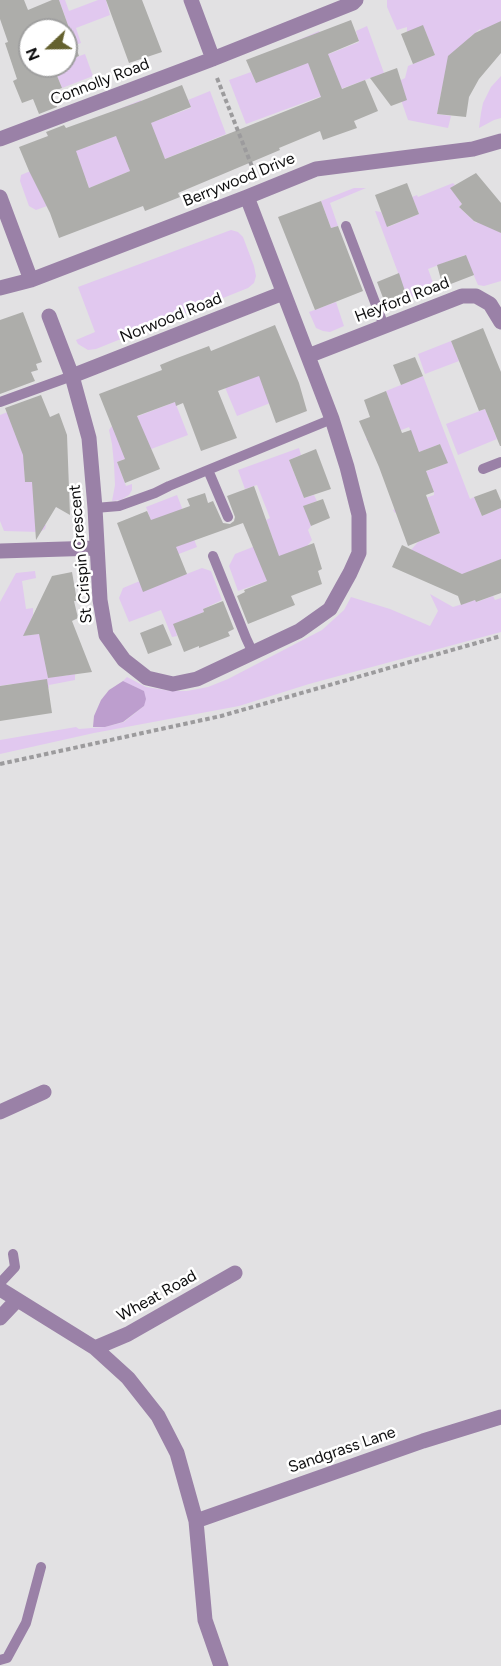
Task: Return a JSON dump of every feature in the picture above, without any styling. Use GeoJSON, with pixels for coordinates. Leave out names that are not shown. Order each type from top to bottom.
{"type":"FeatureCollection","features":[{"type":"Feature","properties":{"kind":"street"},"geometry":{"type":"LineString","coordinates":[[191,0],[211,59]]}},
{"type":"Feature","properties":{"kind":"street","name":"Connolly Road"},"geometry":{"type":"LineString","coordinates":[[0,140],[357,0]]}},
{"type":"Feature","properties":{"kind":"street","name":"Berrywood Drive"},"geometry":{"type":"LineString","coordinates":[[0,288],[31,280],[316,169],[473,149],[501,141]]}},
{"type":"Feature","properties":{"kind":"street"},"geometry":{"type":"LineString","coordinates":[[0,197],[31,280]]}},
{"type":"Feature","properties":{"kind":"street","name":"St Crispin Crescent"},"geometry":{"type":"LineString","coordinates":[[49,316],[72,376],[89,438],[96,508],[100,600],[106,634],[124,660],[147,678],[173,684],[197,679],[299,631],[330,609],[359,553],[359,516],[332,419],[247,197]]}},
{"type":"Feature","properties":{"kind":"street","name":"Norwood Road"},"geometry":{"type":"LineString","coordinates":[[72,376],[284,293]]}},
{"type":"Feature","properties":{"kind":"street","name":"Heyford Road"},"geometry":{"type":"LineString","coordinates":[[308,356],[462,296],[476,296],[490,304],[501,322]]}},
{"type":"Feature","properties":{"kind":"street"},"geometry":{"type":"LineString","coordinates":[[0,549],[97,548]]}},
{"type":"Feature","properties":{"kind":"street"},"geometry":{"type":"LineString","coordinates":[[0,1112],[44,1092]]}},
{"type":"Feature","properties":{"kind":"street","name":"Wheat Road"},"geometry":{"type":"LineString","coordinates":[[95,1348],[128,1334],[235,1273]]}},
{"type":"Feature","properties":{"kind":"street"},"geometry":{"type":"LineString","coordinates":[[0,1289],[95,1348],[128,1378],[158,1416],[177,1453],[196,1521],[205,1620],[221,1666]]}},
{"type":"Feature","properties":{"kind":"street"},"geometry":{"type":"LineString","coordinates":[[0,1318],[17,1300]]}},
{"type":"Feature","properties":{"kind":"street","name":"Sandgrass Lane"},"geometry":{"type":"LineString","coordinates":[[196,1521],[423,1441],[501,1417]]}},
{"type":"Feature","properties":{"kind":"lane"},"geometry":{"type":"LineString","coordinates":[[346,226],[384,326]]}},
{"type":"Feature","properties":{"kind":"lane"},"geometry":{"type":"LineString","coordinates":[[0,402],[72,376]]}},
{"type":"Feature","properties":{"kind":"lane"},"geometry":{"type":"LineString","coordinates":[[96,508],[119,506],[155,493],[332,419]]}},
{"type":"Feature","properties":{"kind":"lane"},"geometry":{"type":"LineString","coordinates":[[483,469],[501,462]]}},
{"type":"Feature","properties":{"kind":"lane"},"geometry":{"type":"LineString","coordinates":[[208,470],[228,518]]}},
{"type":"Feature","properties":{"kind":"lane"},"geometry":{"type":"LineString","coordinates":[[213,556],[253,653]]}},
{"type":"Feature","properties":{"kind":"lane"},"geometry":{"type":"LineString","coordinates":[[0,1283],[15,1267],[12,1254]]}},
{"type":"Feature","properties":{"kind":"lane"},"geometry":{"type":"LineString","coordinates":[[0,1660],[7,1658],[26,1623],[42,1567]]}},
{"type":"Feature","properties":{"kind":"path"},"geometry":{"type":"LineString","coordinates":[[211,59],[255,175]]}},
{"type":"Feature","properties":{"kind":"path"},"geometry":{"type":"LineString","coordinates":[[0,764],[221,716],[501,636]]}},
{"type":"Feature","properties":{"kind":"shaded area"},"geometry":{"type":"Polygon","coordinates":[[[59,0],[65,0],[69,11],[98,0],[106,0],[110,15],[78,27],[78,18],[66,18],[59,0]]]}},
{"type":"Feature","properties":{"kind":"shaded area"},"geometry":{"type":"Polygon","coordinates":[[[387,0],[501,0],[501,21],[483,32],[480,29],[470,37],[442,88],[437,114],[451,116],[448,128],[408,120],[401,100],[401,80],[405,78],[408,66],[435,55],[423,26],[407,32],[407,27],[397,30],[387,7],[387,0]]]}},
{"type":"Feature","properties":{"kind":"shaded area"},"geometry":{"type":"Polygon","coordinates":[[[367,26],[384,73],[246,124],[229,80],[251,72],[256,83],[287,45],[319,31],[329,54],[359,42],[356,31],[367,26]]]}},
{"type":"Feature","properties":{"kind":"shaded area"},"geometry":{"type":"Polygon","coordinates":[[[85,54],[93,76],[62,88],[58,78],[78,78],[78,57],[85,54]]]}},
{"type":"Feature","properties":{"kind":"shaded area"},"geometry":{"type":"Polygon","coordinates":[[[501,76],[501,118],[479,128],[483,103],[491,87],[501,76]]]}},
{"type":"Feature","properties":{"kind":"shaded area"},"geometry":{"type":"Polygon","coordinates":[[[210,91],[226,134],[165,159],[163,155],[89,188],[86,179],[47,206],[36,210],[29,206],[20,181],[21,175],[66,156],[59,131],[87,147],[116,136],[109,113],[141,100],[150,123],[191,108],[188,100],[210,91]]]}},
{"type":"Feature","properties":{"kind":"shaded area"},"geometry":{"type":"Polygon","coordinates":[[[453,183],[455,185],[451,188],[462,204],[459,207],[476,223],[480,220],[501,233],[501,281],[484,286],[478,285],[465,255],[428,269],[435,288],[387,307],[385,303],[406,294],[375,211],[381,212],[388,227],[419,214],[412,197],[417,195],[418,197],[453,183]]]}},
{"type":"Feature","properties":{"kind":"shaded area"},"geometry":{"type":"Polygon","coordinates":[[[354,188],[366,188],[330,203],[338,226],[331,228],[321,201],[354,188]]]}},
{"type":"Feature","properties":{"kind":"shaded area"},"geometry":{"type":"Polygon","coordinates":[[[231,230],[243,237],[254,266],[256,276],[254,283],[248,288],[96,349],[88,350],[78,344],[76,340],[95,332],[78,287],[231,230]]]}},
{"type":"Feature","properties":{"kind":"shaded area"},"geometry":{"type":"Polygon","coordinates":[[[336,302],[344,326],[330,332],[316,328],[309,312],[336,302]]]}},
{"type":"Feature","properties":{"kind":"shaded area"},"geometry":{"type":"Polygon","coordinates":[[[451,341],[459,361],[425,374],[418,354],[451,341]]]}},
{"type":"Feature","properties":{"kind":"shaded area"},"geometry":{"type":"Polygon","coordinates":[[[289,359],[301,391],[237,416],[224,385],[289,359]]]}},
{"type":"Feature","properties":{"kind":"shaded area"},"geometry":{"type":"Polygon","coordinates":[[[423,376],[470,499],[474,497],[482,516],[501,508],[501,580],[494,562],[466,576],[411,550],[418,542],[440,533],[428,500],[395,513],[393,510],[434,495],[425,472],[447,463],[440,444],[407,457],[416,444],[409,427],[369,443],[366,439],[399,426],[386,391],[423,376]]]}},
{"type":"Feature","properties":{"kind":"shaded area"},"geometry":{"type":"Polygon","coordinates":[[[175,402],[188,435],[117,462],[126,486],[132,484],[132,490],[121,500],[112,501],[115,485],[109,430],[112,426],[175,402]]]}},
{"type":"Feature","properties":{"kind":"shaded area"},"geometry":{"type":"Polygon","coordinates":[[[18,408],[66,449],[24,460],[25,482],[41,481],[35,525],[46,525],[45,529],[40,532],[4,531],[0,521],[0,415],[18,408]]]}},
{"type":"Feature","properties":{"kind":"shaded area"},"geometry":{"type":"Polygon","coordinates":[[[485,409],[497,439],[458,455],[446,424],[485,409]]]}},
{"type":"Feature","properties":{"kind":"shaded area"},"geometry":{"type":"Polygon","coordinates":[[[299,448],[301,455],[289,460],[304,498],[314,495],[317,501],[304,506],[311,526],[308,530],[312,540],[283,575],[238,591],[229,566],[235,554],[273,539],[266,520],[270,518],[257,485],[245,489],[238,470],[299,448]]]}},
{"type":"Feature","properties":{"kind":"shaded area"},"geometry":{"type":"Polygon","coordinates":[[[177,495],[197,547],[158,562],[166,582],[202,568],[211,571],[222,600],[188,619],[189,622],[175,628],[177,636],[172,637],[161,610],[129,622],[119,598],[123,588],[159,573],[154,558],[164,554],[146,507],[177,495]]]}},
{"type":"Feature","properties":{"kind":"shaded area"},"geometry":{"type":"Polygon","coordinates":[[[35,571],[36,578],[22,581],[26,609],[33,608],[33,615],[24,636],[57,631],[63,676],[75,674],[75,680],[49,685],[49,688],[23,692],[11,684],[0,686],[0,602],[16,573],[35,571]]]}},
{"type":"Feature","properties":{"kind":"shaded area"},"geometry":{"type":"Polygon","coordinates":[[[430,594],[453,607],[493,596],[495,600],[501,598],[501,632],[309,684],[239,706],[94,733],[0,754],[0,740],[76,727],[79,729],[105,727],[124,722],[144,706],[143,691],[123,681],[127,677],[146,687],[171,691],[208,687],[228,679],[322,630],[344,610],[351,597],[390,609],[430,626],[438,611],[430,594]]]}},
{"type":"Feature","properties":{"kind":"shaded area"},"geometry":{"type":"Polygon","coordinates":[[[123,681],[144,691],[146,699],[144,706],[123,722],[105,727],[93,727],[94,716],[101,700],[109,690],[123,681]]]}},
{"type":"Feature","properties":{"kind":"building"},"geometry":{"type":"Polygon","coordinates":[[[0,0],[24,0],[28,10],[52,0],[59,0],[65,18],[18,18],[18,78],[58,78],[62,88],[51,92],[57,107],[39,114],[33,99],[22,103],[13,81],[17,79],[0,19],[0,0]]]}},
{"type":"Feature","properties":{"kind":"building"},"geometry":{"type":"Polygon","coordinates":[[[106,0],[142,0],[162,52],[129,63],[106,0]]]}},
{"type":"Feature","properties":{"kind":"building"},"geometry":{"type":"Polygon","coordinates":[[[351,20],[359,41],[328,54],[342,89],[365,80],[378,111],[354,121],[357,128],[323,140],[320,131],[178,193],[180,197],[145,211],[143,206],[59,238],[50,213],[19,147],[48,136],[46,132],[64,125],[66,128],[182,85],[191,107],[151,123],[165,159],[321,97],[308,63],[256,83],[246,60],[351,20]],[[116,136],[76,151],[89,188],[130,171],[116,136]]]}},
{"type":"Feature","properties":{"kind":"building"},"geometry":{"type":"Polygon","coordinates":[[[501,21],[501,53],[479,79],[469,97],[466,117],[437,114],[448,56],[475,33],[501,21]]]}},
{"type":"Feature","properties":{"kind":"building"},"geometry":{"type":"Polygon","coordinates":[[[423,25],[435,55],[413,64],[401,34],[423,25]]]}},
{"type":"Feature","properties":{"kind":"building"},"geometry":{"type":"Polygon","coordinates":[[[397,68],[407,100],[391,106],[370,78],[397,68]]]}},
{"type":"Feature","properties":{"kind":"building"},"geometry":{"type":"Polygon","coordinates":[[[476,173],[501,203],[501,233],[474,221],[459,207],[462,204],[450,188],[476,173]]]}},
{"type":"Feature","properties":{"kind":"building"},"geometry":{"type":"Polygon","coordinates":[[[407,183],[419,214],[387,227],[375,195],[407,183]]]}},
{"type":"Feature","properties":{"kind":"building"},"geometry":{"type":"Polygon","coordinates":[[[321,201],[331,228],[338,226],[363,291],[315,310],[278,217],[321,201]]]}},
{"type":"Feature","properties":{"kind":"building"},"geometry":{"type":"Polygon","coordinates":[[[466,255],[474,275],[443,287],[437,265],[466,255]]]}},
{"type":"Feature","properties":{"kind":"building"},"geometry":{"type":"Polygon","coordinates":[[[399,273],[406,294],[385,303],[377,282],[399,273]]]}},
{"type":"Feature","properties":{"kind":"building"},"geometry":{"type":"Polygon","coordinates":[[[23,312],[42,362],[36,364],[38,370],[31,372],[35,381],[0,394],[0,320],[23,312]]]}},
{"type":"Feature","properties":{"kind":"building"},"geometry":{"type":"Polygon","coordinates":[[[275,325],[299,383],[307,411],[276,423],[259,376],[218,391],[237,438],[201,451],[183,403],[176,406],[175,402],[137,416],[160,469],[125,483],[117,462],[125,459],[99,394],[162,370],[160,365],[177,358],[209,346],[211,351],[275,325]]]}},
{"type":"Feature","properties":{"kind":"building"},"geometry":{"type":"Polygon","coordinates":[[[483,328],[501,372],[501,446],[485,409],[479,411],[451,341],[483,328]]]}},
{"type":"Feature","properties":{"kind":"building"},"geometry":{"type":"Polygon","coordinates":[[[415,357],[423,376],[401,385],[393,365],[415,357]]]}},
{"type":"Feature","properties":{"kind":"building"},"geometry":{"type":"Polygon","coordinates":[[[386,391],[402,433],[411,430],[419,452],[440,444],[448,463],[426,471],[434,492],[426,495],[440,533],[408,546],[379,467],[359,421],[370,417],[364,400],[386,391]]]}},
{"type":"Feature","properties":{"kind":"building"},"geometry":{"type":"Polygon","coordinates":[[[41,395],[50,417],[59,413],[67,435],[70,515],[56,507],[36,540],[32,482],[25,482],[23,455],[5,408],[41,395]]]}},
{"type":"Feature","properties":{"kind":"building"},"geometry":{"type":"Polygon","coordinates":[[[316,449],[331,489],[304,498],[289,460],[316,449]]]}},
{"type":"Feature","properties":{"kind":"building"},"geometry":{"type":"Polygon","coordinates":[[[254,486],[279,556],[314,543],[322,569],[318,571],[322,584],[291,596],[295,605],[248,624],[237,596],[245,592],[244,590],[267,581],[243,523],[176,547],[187,574],[143,592],[117,523],[147,511],[151,520],[190,506],[187,499],[205,493],[208,503],[213,501],[223,523],[230,524],[235,517],[227,496],[254,486]]]}},
{"type":"Feature","properties":{"kind":"building"},"geometry":{"type":"Polygon","coordinates":[[[496,489],[501,508],[482,516],[474,497],[496,489]]]}},
{"type":"Feature","properties":{"kind":"building"},"geometry":{"type":"Polygon","coordinates":[[[323,499],[330,518],[311,526],[303,506],[323,499]]]}},
{"type":"Feature","properties":{"kind":"building"},"geometry":{"type":"Polygon","coordinates":[[[402,545],[462,574],[501,559],[501,593],[461,605],[458,596],[392,567],[402,545]]]}},
{"type":"Feature","properties":{"kind":"building"},"geometry":{"type":"Polygon","coordinates":[[[72,572],[78,618],[72,621],[92,672],[48,678],[39,634],[23,636],[52,576],[72,572]]]}},
{"type":"Feature","properties":{"kind":"building"},"geometry":{"type":"Polygon","coordinates":[[[223,601],[234,629],[228,632],[230,636],[184,652],[173,624],[204,612],[203,609],[223,601]]]}},
{"type":"Feature","properties":{"kind":"building"},"geometry":{"type":"Polygon","coordinates":[[[163,624],[172,645],[148,654],[140,633],[163,624]]]}},
{"type":"Feature","properties":{"kind":"building"},"geometry":{"type":"Polygon","coordinates":[[[47,679],[52,713],[0,721],[0,686],[47,679]]]}}]}
